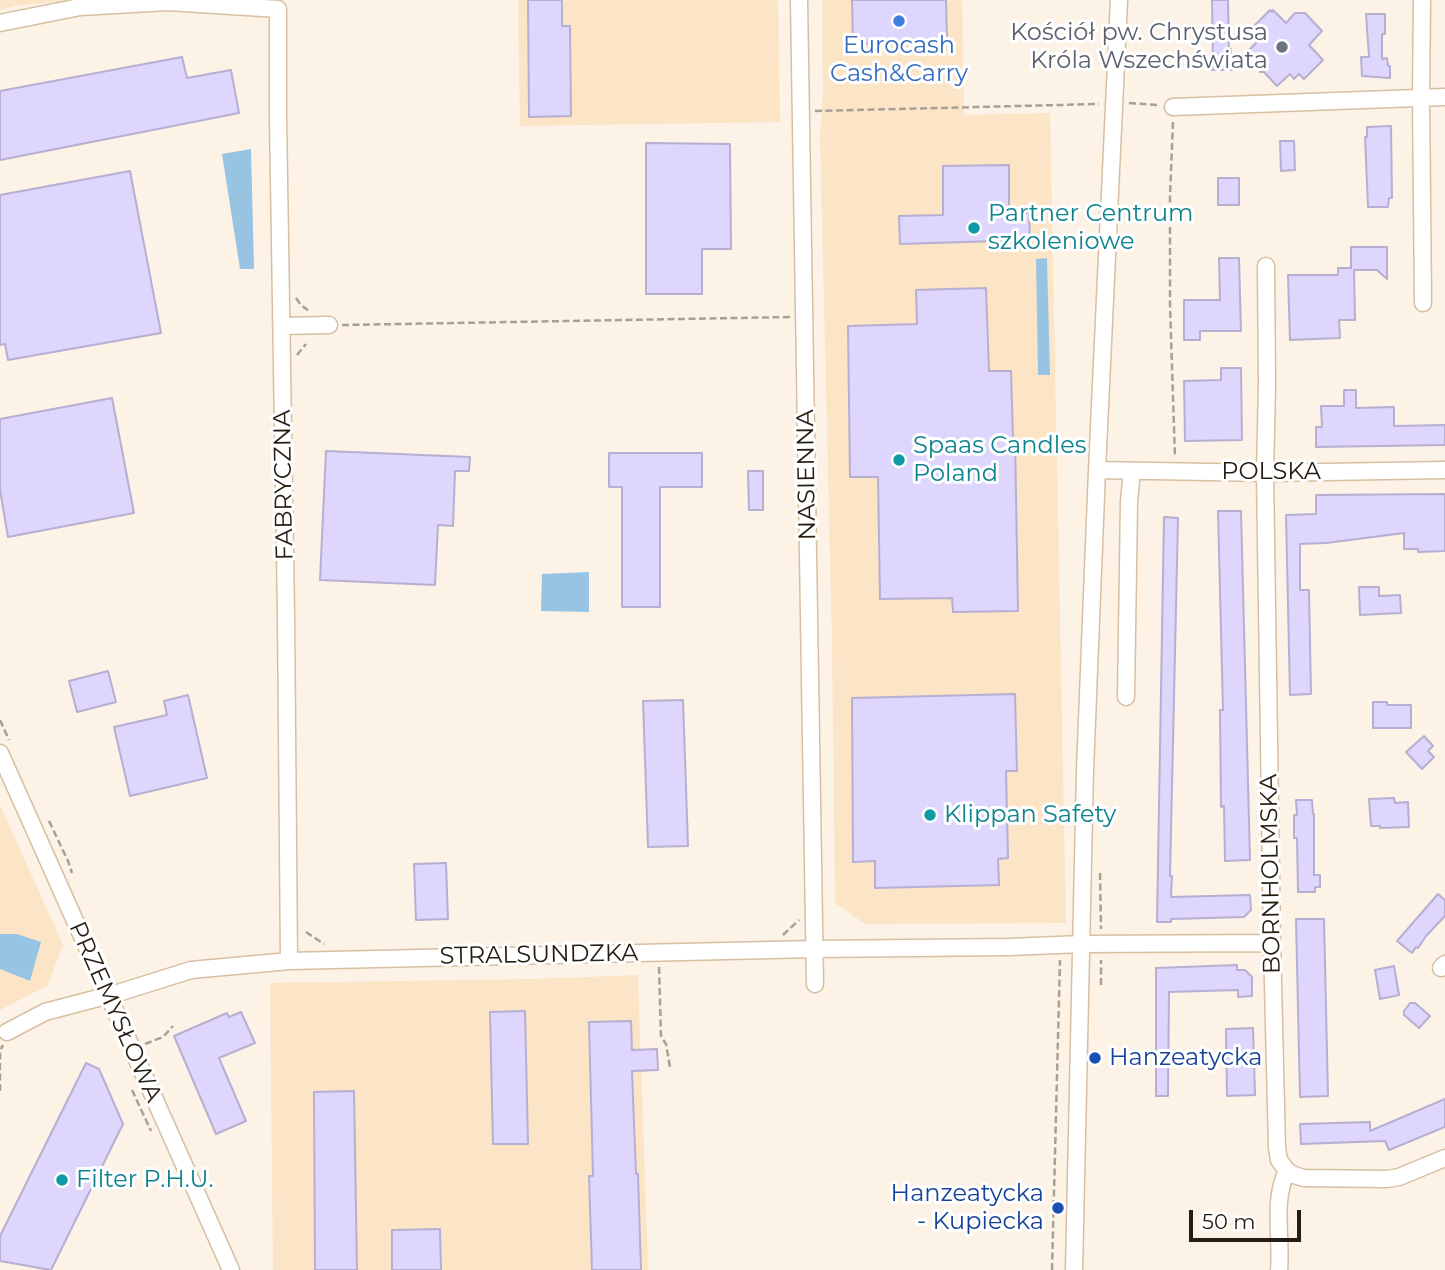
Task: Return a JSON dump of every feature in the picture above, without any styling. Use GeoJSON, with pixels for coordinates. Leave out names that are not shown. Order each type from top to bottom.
{"type":"FeatureCollection","features":[{"type":"Feature","properties":{"kind":"street","name":"NASIENNA"},"geometry":{"type":"LineString","coordinates":[[799,0],[815,984]]}},
{"type":"Feature","properties":{"kind":"street"},"geometry":{"type":"LineString","coordinates":[[1074,1270],[1085,770],[1119,0]]}},
{"type":"Feature","properties":{"kind":"street"},"geometry":{"type":"LineString","coordinates":[[1422,0],[1423,303]]}},
{"type":"Feature","properties":{"kind":"street","name":"FABRYCZNA"},"geometry":{"type":"LineString","coordinates":[[0,23],[80,7],[168,2],[278,9],[289,961]]}},
{"type":"Feature","properties":{"kind":"street"},"geometry":{"type":"LineString","coordinates":[[1173,107],[1445,97]]}},
{"type":"Feature","properties":{"kind":"street","name":"BORNHOLMSKA"},"geometry":{"type":"LineString","coordinates":[[1266,266],[1265,473],[1272,943],[1277,1147],[1279,1160],[1287,1171]]}},
{"type":"Feature","properties":{"kind":"street"},"geometry":{"type":"LineString","coordinates":[[282,326],[329,325]]}},
{"type":"Feature","properties":{"kind":"street","name":"POLSKA"},"geometry":{"type":"LineString","coordinates":[[1097,470],[1265,473],[1445,470]]}},
{"type":"Feature","properties":{"kind":"street"},"geometry":{"type":"LineString","coordinates":[[1126,697],[1129,501],[1132,471]]}},
{"type":"Feature","properties":{"kind":"street","name":"PRZEMYSŁOWA"},"geometry":{"type":"LineString","coordinates":[[0,753],[231,1270]]}},
{"type":"Feature","properties":{"kind":"street","name":"STRALSUNDZKA"},"geometry":{"type":"LineString","coordinates":[[7,1031],[45,1012],[191,970],[289,961],[1082,944],[1272,943]]}},
{"type":"Feature","properties":{"kind":"street"},"geometry":{"type":"LineString","coordinates":[[1279,1270],[1279,1200],[1287,1171],[1304,1178],[1387,1179],[1399,1177],[1445,1158]]}},
{"type":"Feature","properties":{"kind":"path"},"geometry":{"type":"LineString","coordinates":[[1129,103],[1173,107],[1170,305],[1175,472]]}},
{"type":"Feature","properties":{"kind":"path"},"geometry":{"type":"LineString","coordinates":[[801,111],[1103,104]]}},
{"type":"Feature","properties":{"kind":"path"},"geometry":{"type":"LineString","coordinates":[[329,325],[804,317]]}},
{"type":"Feature","properties":{"kind":"path"},"geometry":{"type":"LineString","coordinates":[[306,932],[325,944]]}},
{"type":"Feature","properties":{"kind":"path"},"geometry":{"type":"LineString","coordinates":[[659,953],[661,1036],[666,1044],[670,1067]]}},
{"type":"Feature","properties":{"kind":"path"},"geometry":{"type":"LineString","coordinates":[[1052,1270],[1060,960]]}},
{"type":"Feature","properties":{"kind":"path"},"geometry":{"type":"LineString","coordinates":[[145,1044],[163,1037],[173,1026]]}},
{"type":"Feature","properties":{"kind":"path"},"geometry":{"type":"LineString","coordinates":[[0,1091],[1,1051],[7,1031]]}},
{"type":"Feature","properties":{"kind":"shaded area"},"geometry":{"type":"Polygon","coordinates":[[[0,0],[73,0],[0,10],[0,0]]]}},
{"type":"Feature","properties":{"kind":"shaded area"},"geometry":{"type":"Polygon","coordinates":[[[518,0],[778,0],[780,122],[520,126],[518,0]]]}},
{"type":"Feature","properties":{"kind":"shaded area"},"geometry":{"type":"Polygon","coordinates":[[[822,0],[962,0],[964,115],[1050,113],[1066,923],[865,924],[835,903],[832,640],[820,134],[823,94],[822,0]]]}},
{"type":"Feature","properties":{"kind":"shaded area"},"geometry":{"type":"Polygon","coordinates":[[[0,805],[63,945],[47,986],[0,1010],[0,805]]]}},
{"type":"Feature","properties":{"kind":"shaded area"},"geometry":{"type":"Polygon","coordinates":[[[638,975],[648,1270],[273,1270],[270,983],[638,975]]]}},
{"type":"Feature","properties":{"kind":"water"},"geometry":{"type":"Polygon","coordinates":[[[251,149],[254,269],[240,269],[222,154],[251,149]]]}},
{"type":"Feature","properties":{"kind":"water"},"geometry":{"type":"Polygon","coordinates":[[[1047,258],[1050,375],[1038,375],[1036,259],[1047,258]]]}},
{"type":"Feature","properties":{"kind":"water"},"geometry":{"type":"Polygon","coordinates":[[[589,572],[589,612],[541,611],[542,574],[589,572]]]}},
{"type":"Feature","properties":{"kind":"water"},"geometry":{"type":"Polygon","coordinates":[[[0,934],[17,934],[41,942],[30,981],[0,969],[0,934]]]}},
{"type":"Feature","properties":{"kind":"building"},"geometry":{"type":"Polygon","coordinates":[[[528,0],[562,0],[562,26],[570,26],[571,116],[529,117],[528,0]]]}},
{"type":"Feature","properties":{"kind":"building","name":"Eurocash Cash&Carry"},"geometry":{"type":"Polygon","coordinates":[[[852,0],[946,0],[947,41],[853,44],[852,0]]]}},
{"type":"Feature","properties":{"kind":"building"},"geometry":{"type":"Polygon","coordinates":[[[1212,0],[1228,0],[1232,70],[1211,70],[1212,0]]]}},
{"type":"Feature","properties":{"kind":"building","name":"Kościół pw. Chrystusa Króla Wszechświata"},"geometry":{"type":"Polygon","coordinates":[[[1270,10],[1286,23],[1295,13],[1305,13],[1322,31],[1309,45],[1323,60],[1304,79],[1299,74],[1294,79],[1290,74],[1277,86],[1264,72],[1260,72],[1259,63],[1248,51],[1257,42],[1248,32],[1270,10]]]}},
{"type":"Feature","properties":{"kind":"building"},"geometry":{"type":"Polygon","coordinates":[[[1366,14],[1385,14],[1382,59],[1387,58],[1390,78],[1362,76],[1361,57],[1369,57],[1366,14]]]}},
{"type":"Feature","properties":{"kind":"building"},"geometry":{"type":"Polygon","coordinates":[[[182,57],[187,78],[231,70],[239,113],[0,160],[0,91],[182,57]]]}},
{"type":"Feature","properties":{"kind":"building"},"geometry":{"type":"Polygon","coordinates":[[[1391,126],[1392,198],[1389,198],[1388,207],[1368,207],[1365,137],[1367,127],[1391,126]]]}},
{"type":"Feature","properties":{"kind":"building"},"geometry":{"type":"Polygon","coordinates":[[[1280,141],[1294,141],[1295,170],[1281,171],[1280,141]]]}},
{"type":"Feature","properties":{"kind":"building"},"geometry":{"type":"Polygon","coordinates":[[[646,143],[730,144],[731,249],[702,249],[702,294],[646,294],[646,143]]]}},
{"type":"Feature","properties":{"kind":"building"},"geometry":{"type":"Polygon","coordinates":[[[1009,165],[1009,213],[1029,213],[1030,240],[900,244],[899,216],[943,215],[943,166],[1009,165]]]}},
{"type":"Feature","properties":{"kind":"building"},"geometry":{"type":"Polygon","coordinates":[[[130,171],[161,333],[8,360],[5,344],[0,345],[0,195],[130,171]]]}},
{"type":"Feature","properties":{"kind":"building"},"geometry":{"type":"Polygon","coordinates":[[[1218,178],[1239,178],[1239,205],[1218,205],[1218,178]]]}},
{"type":"Feature","properties":{"kind":"building"},"geometry":{"type":"Polygon","coordinates":[[[1351,247],[1387,247],[1387,279],[1377,270],[1354,270],[1355,320],[1339,320],[1340,338],[1290,340],[1288,275],[1338,275],[1338,268],[1351,268],[1351,247]]]}},
{"type":"Feature","properties":{"kind":"building"},"geometry":{"type":"Polygon","coordinates":[[[1219,258],[1239,258],[1241,331],[1200,331],[1200,340],[1184,340],[1184,300],[1220,300],[1219,258]]]}},
{"type":"Feature","properties":{"kind":"building","name":"Spaas Candles Poland"},"geometry":{"type":"Polygon","coordinates":[[[986,288],[989,371],[1011,371],[1018,611],[953,612],[952,598],[880,599],[878,477],[850,477],[848,326],[917,324],[916,290],[986,288]]]}},
{"type":"Feature","properties":{"kind":"building"},"geometry":{"type":"Polygon","coordinates":[[[1221,368],[1241,368],[1242,440],[1185,441],[1184,381],[1221,380],[1221,368]]]}},
{"type":"Feature","properties":{"kind":"building"},"geometry":{"type":"Polygon","coordinates":[[[1344,390],[1356,390],[1356,408],[1394,407],[1394,426],[1445,425],[1445,445],[1316,447],[1316,427],[1322,427],[1321,406],[1344,406],[1344,390]]]}},
{"type":"Feature","properties":{"kind":"building"},"geometry":{"type":"Polygon","coordinates":[[[112,398],[134,513],[8,537],[0,490],[0,419],[112,398]]]}},
{"type":"Feature","properties":{"kind":"building"},"geometry":{"type":"Polygon","coordinates":[[[326,451],[470,457],[469,471],[455,471],[453,526],[438,525],[435,585],[320,580],[326,451]]]}},
{"type":"Feature","properties":{"kind":"building"},"geometry":{"type":"Polygon","coordinates":[[[609,453],[702,453],[702,487],[660,487],[660,607],[622,607],[622,487],[609,487],[609,453]]]}},
{"type":"Feature","properties":{"kind":"building"},"geometry":{"type":"Polygon","coordinates":[[[748,471],[763,471],[763,510],[749,510],[748,471]]]}},
{"type":"Feature","properties":{"kind":"building"},"geometry":{"type":"Polygon","coordinates":[[[1445,494],[1445,551],[1418,552],[1418,549],[1404,549],[1404,533],[1300,544],[1300,590],[1309,590],[1311,694],[1290,695],[1286,515],[1316,514],[1316,495],[1445,494]]]}},
{"type":"Feature","properties":{"kind":"building"},"geometry":{"type":"Polygon","coordinates":[[[1218,511],[1241,511],[1250,860],[1225,861],[1224,806],[1221,807],[1220,710],[1223,710],[1218,511]]]}},
{"type":"Feature","properties":{"kind":"building"},"geometry":{"type":"Polygon","coordinates":[[[1164,517],[1178,518],[1171,897],[1250,895],[1251,910],[1244,917],[1171,919],[1171,922],[1157,922],[1164,517]]]}},
{"type":"Feature","properties":{"kind":"building"},"geometry":{"type":"Polygon","coordinates":[[[1359,587],[1379,587],[1379,596],[1400,595],[1401,613],[1360,615],[1359,587]]]}},
{"type":"Feature","properties":{"kind":"building"},"geometry":{"type":"Polygon","coordinates":[[[108,671],[116,702],[77,712],[69,681],[108,671]]]}},
{"type":"Feature","properties":{"kind":"building","name":"Klippan Safety"},"geometry":{"type":"Polygon","coordinates":[[[1015,694],[1017,771],[1006,771],[1008,858],[998,859],[999,885],[875,888],[875,861],[853,862],[852,698],[1015,694]]]}},
{"type":"Feature","properties":{"kind":"building"},"geometry":{"type":"Polygon","coordinates":[[[188,695],[207,778],[130,796],[114,727],[167,715],[164,701],[188,695]]]}},
{"type":"Feature","properties":{"kind":"building"},"geometry":{"type":"Polygon","coordinates":[[[683,700],[688,846],[648,847],[643,701],[683,700]]]}},
{"type":"Feature","properties":{"kind":"building"},"geometry":{"type":"Polygon","coordinates":[[[1373,702],[1411,705],[1411,728],[1373,728],[1373,702]]]}},
{"type":"Feature","properties":{"kind":"building"},"geometry":{"type":"Polygon","coordinates":[[[1424,736],[1433,746],[1428,751],[1434,757],[1422,769],[1406,752],[1424,736]]]}},
{"type":"Feature","properties":{"kind":"building"},"geometry":{"type":"Polygon","coordinates":[[[1394,798],[1395,803],[1408,802],[1409,827],[1371,826],[1369,799],[1394,798]]]}},
{"type":"Feature","properties":{"kind":"building"},"geometry":{"type":"Polygon","coordinates":[[[1296,800],[1312,800],[1314,875],[1320,875],[1320,887],[1315,887],[1315,892],[1298,892],[1297,838],[1294,838],[1296,800]]]}},
{"type":"Feature","properties":{"kind":"building"},"geometry":{"type":"Polygon","coordinates":[[[446,863],[448,919],[416,920],[414,864],[446,863]]]}},
{"type":"Feature","properties":{"kind":"building"},"geometry":{"type":"Polygon","coordinates":[[[1438,894],[1445,900],[1445,916],[1412,953],[1397,941],[1438,894]]]}},
{"type":"Feature","properties":{"kind":"building"},"geometry":{"type":"Polygon","coordinates":[[[1296,919],[1324,919],[1328,1096],[1300,1097],[1296,919]]]}},
{"type":"Feature","properties":{"kind":"building"},"geometry":{"type":"Polygon","coordinates":[[[1237,965],[1237,970],[1245,970],[1252,977],[1252,996],[1238,997],[1238,990],[1169,992],[1168,1096],[1156,1096],[1156,968],[1237,965]]]}},
{"type":"Feature","properties":{"kind":"building"},"geometry":{"type":"Polygon","coordinates":[[[1394,966],[1399,995],[1380,999],[1375,970],[1394,966]]]}},
{"type":"Feature","properties":{"kind":"building"},"geometry":{"type":"Polygon","coordinates":[[[1410,1003],[1415,1003],[1430,1016],[1419,1028],[1404,1015],[1410,1003]]]}},
{"type":"Feature","properties":{"kind":"building"},"geometry":{"type":"Polygon","coordinates":[[[525,1011],[528,1144],[493,1144],[490,1012],[525,1011]]]}},
{"type":"Feature","properties":{"kind":"building"},"geometry":{"type":"Polygon","coordinates":[[[241,1012],[255,1043],[219,1058],[246,1121],[216,1134],[174,1036],[227,1013],[229,1017],[241,1012]]]}},
{"type":"Feature","properties":{"kind":"building"},"geometry":{"type":"Polygon","coordinates":[[[631,1021],[632,1050],[657,1049],[658,1070],[632,1071],[641,1270],[592,1270],[589,1176],[593,1176],[589,1022],[631,1021]]]}},
{"type":"Feature","properties":{"kind":"building"},"geometry":{"type":"Polygon","coordinates":[[[1253,1028],[1255,1095],[1227,1096],[1226,1029],[1253,1028]]]}},
{"type":"Feature","properties":{"kind":"building","name":"Filter P.H.U."},"geometry":{"type":"Polygon","coordinates":[[[86,1063],[99,1069],[123,1124],[51,1270],[0,1261],[0,1236],[86,1063]]]}},
{"type":"Feature","properties":{"kind":"building"},"geometry":{"type":"Polygon","coordinates":[[[354,1091],[357,1270],[315,1270],[314,1092],[354,1091]]]}},
{"type":"Feature","properties":{"kind":"building"},"geometry":{"type":"Polygon","coordinates":[[[1445,1099],[1445,1127],[1389,1150],[1385,1141],[1301,1144],[1300,1124],[1370,1122],[1370,1131],[1445,1099]]]}},
{"type":"Feature","properties":{"kind":"building"},"geometry":{"type":"Polygon","coordinates":[[[440,1229],[441,1270],[392,1270],[392,1230],[440,1229]]]}},
{"type":"Feature","properties":{"kind":"place","name":"Eurocash Cash&Carry"},"geometry":{"type":"Point","coordinates":[899,21]}},
{"type":"Feature","properties":{"kind":"place","name":"Kościół pw. Chrystusa Króla Wszechświata"},"geometry":{"type":"Point","coordinates":[1282,47]}},
{"type":"Feature","properties":{"kind":"place","name":"Partner Centrum szkoleniowe"},"geometry":{"type":"Point","coordinates":[974,228]}},
{"type":"Feature","properties":{"kind":"place","name":"Spaas Candles Poland"},"geometry":{"type":"Point","coordinates":[899,460]}},
{"type":"Feature","properties":{"kind":"place","name":"Klippan Safety"},"geometry":{"type":"Point","coordinates":[930,815]}},
{"type":"Feature","properties":{"kind":"place","name":"Hanzeatycka"},"geometry":{"type":"Point","coordinates":[1095,1058]}},
{"type":"Feature","properties":{"kind":"place","name":"Filter P.H.U."},"geometry":{"type":"Point","coordinates":[62,1180]}},
{"type":"Feature","properties":{"kind":"place","name":"Hanzeatycka - Kupiecka"},"geometry":{"type":"Point","coordinates":[1058,1208]}}]}
